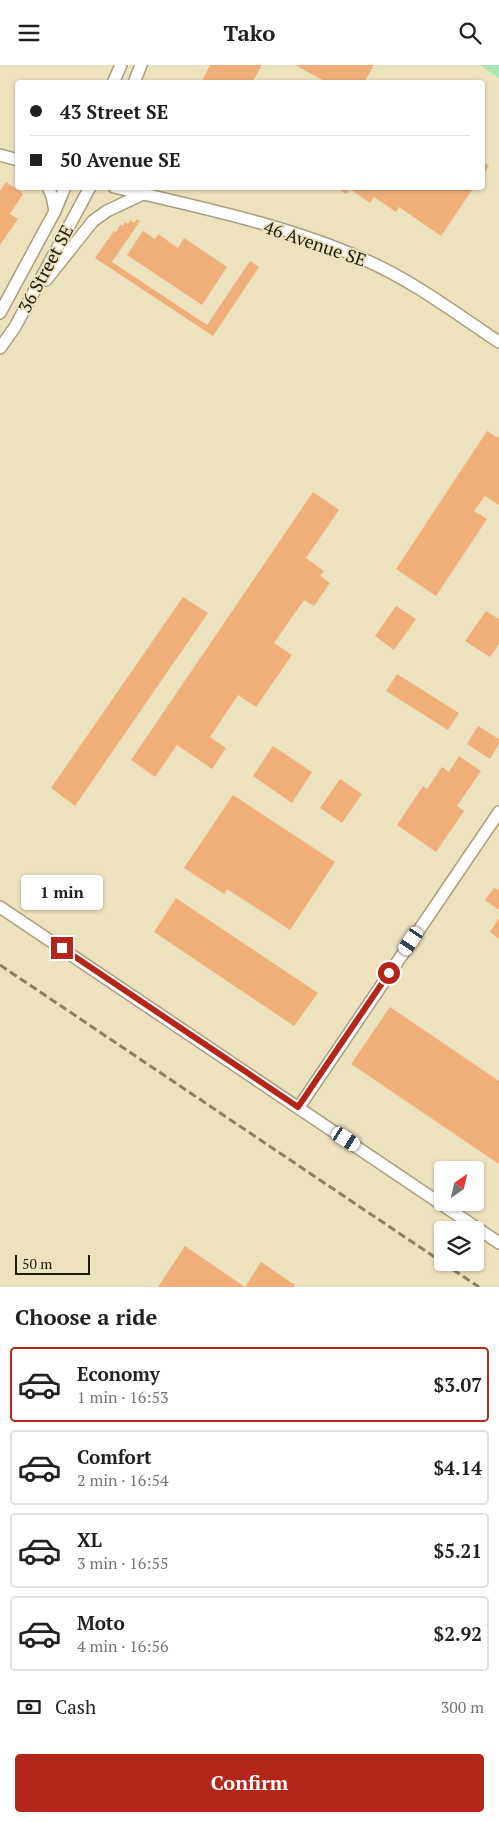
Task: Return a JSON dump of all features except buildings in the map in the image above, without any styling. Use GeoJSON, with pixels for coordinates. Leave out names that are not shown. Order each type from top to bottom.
{"type":"FeatureCollection","features":[{"type":"Feature","properties":{"kind":"street"},"geometry":{"type":"LineString","coordinates":[[114,80],[121,65]]}},
{"type":"Feature","properties":{"kind":"street"},"geometry":{"type":"LineString","coordinates":[[135,80],[141,65]]}},
{"type":"Feature","properties":{"kind":"street"},"geometry":{"type":"LineString","coordinates":[[0,155],[15,159]]}},
{"type":"Feature","properties":{"kind":"street"},"geometry":{"type":"LineString","coordinates":[[49,190],[55,211]]}},
{"type":"Feature","properties":{"kind":"street","name":"36 Street SE"},"geometry":{"type":"LineString","coordinates":[[0,313],[55,211],[64,190]]}},
{"type":"Feature","properties":{"kind":"street","name":"36 Street SE"},"geometry":{"type":"LineString","coordinates":[[0,348],[14,327],[88,190]]}},
{"type":"Feature","properties":{"kind":"street"},"geometry":{"type":"LineString","coordinates":[[32,294],[93,221],[139,191]]}},
{"type":"Feature","properties":{"kind":"street","name":"46 Avenue SE"},"geometry":{"type":"LineString","coordinates":[[139,191],[317,241],[363,259],[407,281],[499,342]]}},
{"type":"Feature","properties":{"kind":"street"},"geometry":{"type":"LineString","coordinates":[[298,1107],[499,812]]}},
{"type":"Feature","properties":{"kind":"street"},"geometry":{"type":"LineString","coordinates":[[0,907],[499,1243]]}},
{"type":"Feature","properties":{"kind":"green space"},"geometry":{"type":"Polygon","coordinates":[[[480,65],[499,65],[499,78],[480,65]]]}},
{"type":"Feature","properties":{"kind":"railway"},"geometry":{"type":"LineString","coordinates":[[0,965],[434,1257]]}},
{"type":"Feature","properties":{"kind":"railway"},"geometry":{"type":"LineString","coordinates":[[455,1271],[479,1287]]}},
{"type":"Feature","properties":{"kind":"route"},"geometry":{"type":"LineString","coordinates":[[62,948],[298,1107],[389,973]]}}]}
